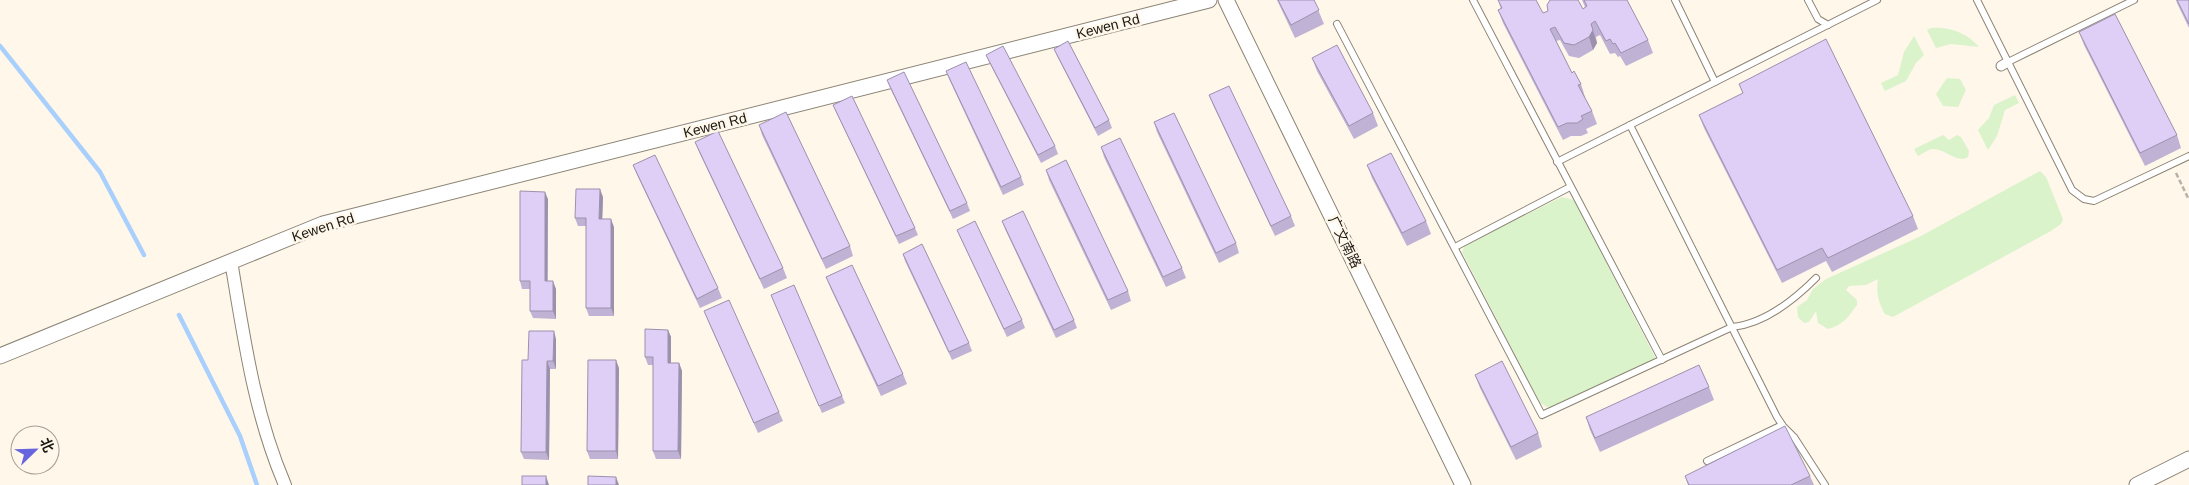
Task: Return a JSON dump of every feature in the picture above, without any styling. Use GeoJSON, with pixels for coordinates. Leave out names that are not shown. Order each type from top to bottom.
{"type":"FeatureCollection","features":[{"type":"Feature","properties":{"kind":"street","name":"Kewen Rd"},"geometry":{"type":"LineString","coordinates":[[0,354],[323,224],[1209,0]]}},
{"type":"Feature","properties":{"kind":"street","name":"广文南路"},"geometry":{"type":"LineString","coordinates":[[1226,0],[1463,485]]}},
{"type":"Feature","properties":{"kind":"street"},"geometry":{"type":"LineString","coordinates":[[228,262],[251,382],[270,451],[284,485]]}},
{"type":"Feature","properties":{"kind":"street"},"geometry":{"type":"LineString","coordinates":[[2137,485],[2189,459]]}},
{"type":"Feature","properties":{"kind":"lane"},"geometry":{"type":"LineString","coordinates":[[1473,0],[1662,360]]}},
{"type":"Feature","properties":{"kind":"lane"},"geometry":{"type":"LineString","coordinates":[[1675,0],[1716,82]]}},
{"type":"Feature","properties":{"kind":"lane"},"geometry":{"type":"LineString","coordinates":[[1808,0],[1818,19],[1828,25]]}},
{"type":"Feature","properties":{"kind":"lane"},"geometry":{"type":"LineString","coordinates":[[1557,162],[1877,0]]}},
{"type":"Feature","properties":{"kind":"lane"},"geometry":{"type":"LineString","coordinates":[[1977,0],[2004,64],[2072,190],[2078,195],[2094,201],[2189,156]]}},
{"type":"Feature","properties":{"kind":"lane"},"geometry":{"type":"LineString","coordinates":[[2004,64],[2134,0]]}},
{"type":"Feature","properties":{"kind":"lane"},"geometry":{"type":"LineString","coordinates":[[1337,24],[1542,415],[1732,327],[1743,326],[1766,316],[1786,304],[1816,278]]}},
{"type":"Feature","properties":{"kind":"lane"},"geometry":{"type":"LineString","coordinates":[[1630,125],[1782,425],[1794,437],[1825,485]]}},
{"type":"Feature","properties":{"kind":"lane"},"geometry":{"type":"LineString","coordinates":[[1454,247],[1570,187]]}},
{"type":"Feature","properties":{"kind":"lane"},"geometry":{"type":"LineString","coordinates":[[1708,461],[1782,425]]}},
{"type":"Feature","properties":{"kind":"path"},"geometry":{"type":"LineString","coordinates":[[2172,165],[2189,200]]}},
{"type":"Feature","properties":{"kind":"green space"},"geometry":{"type":"Polygon","coordinates":[[[1931,28],[1951,29],[1963,34],[1979,47],[1951,44],[1936,48],[1927,30],[1931,28]]]}},
{"type":"Feature","properties":{"kind":"green space"},"geometry":{"type":"Polygon","coordinates":[[[1914,36],[1924,55],[1916,63],[1906,81],[1885,91],[1881,83],[1898,75],[1904,52],[1914,36]]]}},
{"type":"Feature","properties":{"kind":"green space"},"geometry":{"type":"Polygon","coordinates":[[[1947,78],[1960,79],[1966,90],[1958,107],[1943,106],[1936,94],[1947,78]]]}},
{"type":"Feature","properties":{"kind":"green space"},"geometry":{"type":"Polygon","coordinates":[[[2015,95],[2019,103],[2005,110],[1997,136],[1988,150],[1978,130],[1989,118],[1994,105],[2015,95]]]}},
{"type":"Feature","properties":{"kind":"green space"},"geometry":{"type":"Polygon","coordinates":[[[1943,135],[1949,140],[1957,135],[1961,137],[1969,151],[1968,157],[1960,159],[1933,149],[1918,156],[1914,149],[1943,135]]]}},
{"type":"Feature","properties":{"kind":"green space"},"geometry":{"type":"Polygon","coordinates":[[[2040,171],[2046,177],[2063,219],[2061,224],[2051,231],[1893,317],[1885,314],[1881,305],[1877,293],[1878,279],[1866,285],[1849,286],[1846,290],[1857,300],[1857,305],[1848,317],[1837,326],[1828,329],[1818,323],[1816,311],[1809,322],[1804,323],[1798,317],[1797,307],[1807,300],[1813,289],[1826,279],[1919,237],[2040,171]]]}},
{"type":"Feature","properties":{"kind":"green space"},"geometry":{"type":"Polygon","coordinates":[[[1562,197],[1574,200],[1655,357],[1653,361],[1549,408],[1540,403],[1462,252],[1465,245],[1562,197]]]}},
{"type":"Feature","properties":{"kind":"building"},"geometry":{"type":"Polygon","coordinates":[[[1278,0],[1314,0],[1319,10],[1291,25],[1278,0]]]}},
{"type":"Feature","properties":{"kind":"building"},"geometry":{"type":"Polygon","coordinates":[[[1498,0],[1536,0],[1543,13],[1548,11],[1547,5],[1550,0],[1578,0],[1583,9],[1587,6],[1584,0],[1627,0],[1648,40],[1621,53],[1610,39],[1606,41],[1595,21],[1591,24],[1593,30],[1589,37],[1574,45],[1564,43],[1555,27],[1550,29],[1572,73],[1574,71],[1581,84],[1578,85],[1592,111],[1581,116],[1583,119],[1577,123],[1567,123],[1558,127],[1498,10],[1502,8],[1498,0]]]}},
{"type":"Feature","properties":{"kind":"building"},"geometry":{"type":"Polygon","coordinates":[[[2177,0],[2189,0],[2189,24],[2177,0]]]}},
{"type":"Feature","properties":{"kind":"building"},"geometry":{"type":"Polygon","coordinates":[[[2115,14],[2177,135],[2140,153],[2079,32],[2115,14]]]}},
{"type":"Feature","properties":{"kind":"building"},"geometry":{"type":"Polygon","coordinates":[[[1826,39],[1913,216],[1828,258],[1822,248],[1777,270],[1699,115],[1743,93],[1739,84],[1826,39]]]}},
{"type":"Feature","properties":{"kind":"building"},"geometry":{"type":"Polygon","coordinates":[[[1068,41],[1109,120],[1095,128],[1054,49],[1068,41]]]}},
{"type":"Feature","properties":{"kind":"building"},"geometry":{"type":"Polygon","coordinates":[[[1337,45],[1373,113],[1349,126],[1312,58],[1337,45]]]}},
{"type":"Feature","properties":{"kind":"building"},"geometry":{"type":"Polygon","coordinates":[[[1003,46],[1055,146],[1038,155],[986,55],[1003,46]]]}},
{"type":"Feature","properties":{"kind":"building"},"geometry":{"type":"Polygon","coordinates":[[[966,62],[1021,177],[1001,187],[946,71],[966,62]]]}},
{"type":"Feature","properties":{"kind":"building"},"geometry":{"type":"Polygon","coordinates":[[[904,72],[967,203],[950,211],[887,80],[904,72]]]}},
{"type":"Feature","properties":{"kind":"building"},"geometry":{"type":"Polygon","coordinates":[[[1229,86],[1291,216],[1271,226],[1209,95],[1229,86]]]}},
{"type":"Feature","properties":{"kind":"building"},"geometry":{"type":"Polygon","coordinates":[[[852,96],[915,228],[896,236],[833,105],[852,96]]]}},
{"type":"Feature","properties":{"kind":"building"},"geometry":{"type":"Polygon","coordinates":[[[786,112],[850,246],[822,259],[759,125],[786,112]]]}},
{"type":"Feature","properties":{"kind":"building"},"geometry":{"type":"Polygon","coordinates":[[[1174,113],[1236,243],[1216,253],[1154,122],[1174,113]]]}},
{"type":"Feature","properties":{"kind":"building"},"geometry":{"type":"Polygon","coordinates":[[[718,131],[783,268],[760,279],[695,142],[718,131]]]}},
{"type":"Feature","properties":{"kind":"building"},"geometry":{"type":"Polygon","coordinates":[[[1120,138],[1182,268],[1163,277],[1101,147],[1120,138]]]}},
{"type":"Feature","properties":{"kind":"building"},"geometry":{"type":"Polygon","coordinates":[[[1391,153],[1426,221],[1402,233],[1367,165],[1391,153]]]}},
{"type":"Feature","properties":{"kind":"building"},"geometry":{"type":"Polygon","coordinates":[[[655,155],[718,288],[697,299],[633,165],[655,155]]]}},
{"type":"Feature","properties":{"kind":"building"},"geometry":{"type":"Polygon","coordinates":[[[1066,160],[1128,291],[1108,300],[1046,170],[1066,160]]]}},
{"type":"Feature","properties":{"kind":"building"},"geometry":{"type":"Polygon","coordinates":[[[576,189],[600,189],[599,219],[611,219],[611,308],[586,308],[586,218],[575,218],[576,189]]]}},
{"type":"Feature","properties":{"kind":"building"},"geometry":{"type":"Polygon","coordinates":[[[520,191],[545,192],[545,281],[553,281],[553,311],[530,311],[530,281],[520,281],[520,191]]]}},
{"type":"Feature","properties":{"kind":"building"},"geometry":{"type":"Polygon","coordinates":[[[1023,211],[1074,320],[1054,330],[1002,221],[1023,211]]]}},
{"type":"Feature","properties":{"kind":"building"},"geometry":{"type":"Polygon","coordinates":[[[975,221],[1022,320],[1004,329],[957,230],[975,221]]]}},
{"type":"Feature","properties":{"kind":"building"},"geometry":{"type":"Polygon","coordinates":[[[922,244],[969,343],[949,352],[903,254],[922,244]]]}},
{"type":"Feature","properties":{"kind":"building"},"geometry":{"type":"Polygon","coordinates":[[[852,265],[903,374],[878,386],[826,277],[852,265]]]}},
{"type":"Feature","properties":{"kind":"building"},"geometry":{"type":"Polygon","coordinates":[[[794,285],[842,396],[819,406],[771,295],[794,285]]]}},
{"type":"Feature","properties":{"kind":"building"},"geometry":{"type":"Polygon","coordinates":[[[729,300],[779,412],[754,423],[704,311],[729,300]]]}},
{"type":"Feature","properties":{"kind":"building"},"geometry":{"type":"Polygon","coordinates":[[[645,329],[668,330],[668,363],[679,363],[678,451],[653,451],[653,357],[645,357],[645,329]]]}},
{"type":"Feature","properties":{"kind":"building"},"geometry":{"type":"Polygon","coordinates":[[[529,331],[554,331],[553,361],[547,361],[546,452],[521,452],[522,360],[528,360],[529,331]]]}},
{"type":"Feature","properties":{"kind":"building"},"geometry":{"type":"Polygon","coordinates":[[[588,360],[616,360],[616,451],[587,451],[588,360]]]}},
{"type":"Feature","properties":{"kind":"building"},"geometry":{"type":"Polygon","coordinates":[[[1502,361],[1538,433],[1511,447],[1475,375],[1502,361]]]}},
{"type":"Feature","properties":{"kind":"building"},"geometry":{"type":"Polygon","coordinates":[[[1699,365],[1709,387],[1595,438],[1586,417],[1699,365]]]}},
{"type":"Feature","properties":{"kind":"building"},"geometry":{"type":"Polygon","coordinates":[[[1785,426],[1810,476],[1791,485],[1689,485],[1685,476],[1785,426]]]}},
{"type":"Feature","properties":{"kind":"building"},"geometry":{"type":"Polygon","coordinates":[[[522,476],[546,476],[546,485],[522,485],[522,476]]]}},
{"type":"Feature","properties":{"kind":"building"},"geometry":{"type":"Polygon","coordinates":[[[588,476],[616,477],[616,485],[588,485],[588,476]]]}},
{"type":"Feature","properties":{"kind":"waterway"},"geometry":{"type":"LineString","coordinates":[[0,46],[100,172],[144,255]]}},
{"type":"Feature","properties":{"kind":"waterway"},"geometry":{"type":"LineString","coordinates":[[179,315],[240,436],[257,485]]}}]}
